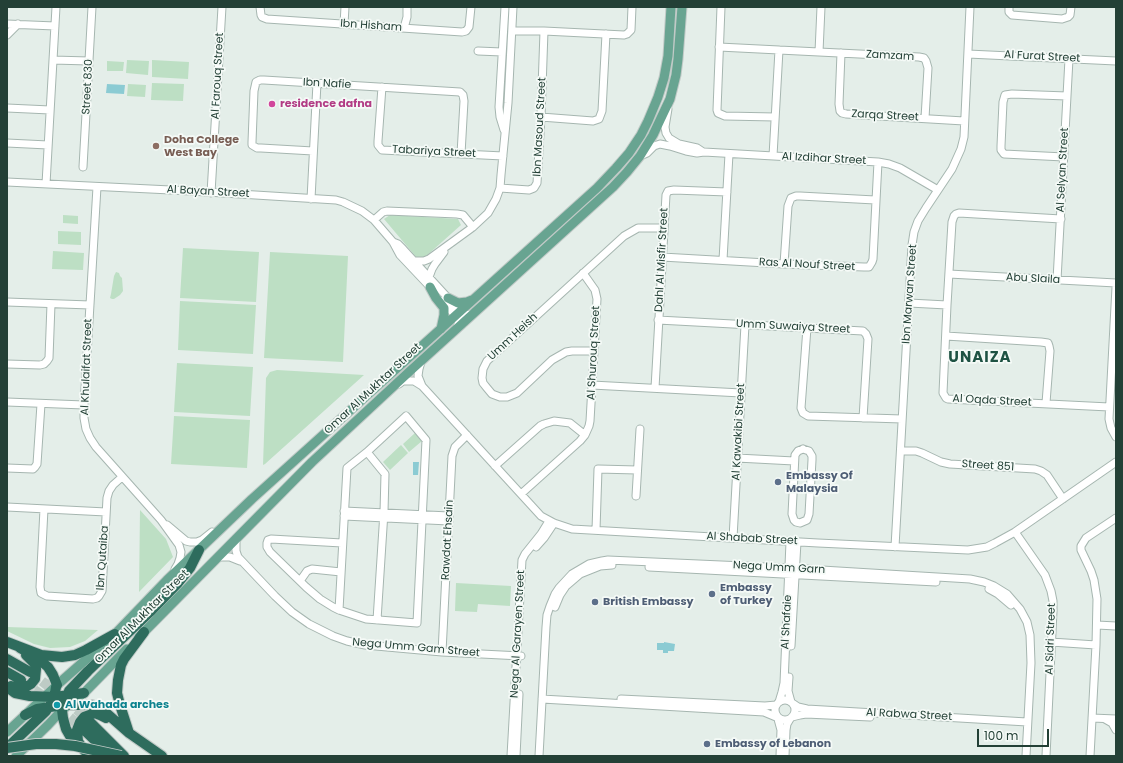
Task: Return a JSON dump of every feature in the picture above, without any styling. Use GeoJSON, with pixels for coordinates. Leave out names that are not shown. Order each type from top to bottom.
{"type":"FeatureCollection","features":[{"type":"Feature","properties":{"kind":"highway"},"geometry":{"type":"LineString","coordinates":[[87,753],[70,736],[66,729],[63,718],[69,691],[178,583],[190,568],[200,550]]}},
{"type":"Feature","properties":{"kind":"highway"},"geometry":{"type":"LineString","coordinates":[[129,733],[120,705],[118,680],[124,659],[144,632]]}},
{"type":"Feature","properties":{"kind":"highway"},"geometry":{"type":"LineString","coordinates":[[20,648],[50,656],[68,657],[86,650],[115,634]]}},
{"type":"Feature","properties":{"kind":"highway"},"geometry":{"type":"LineString","coordinates":[[7,642],[36,657],[48,667],[53,675],[56,685],[55,697],[50,707],[7,748]]}},
{"type":"Feature","properties":{"kind":"highway"},"geometry":{"type":"LineString","coordinates":[[7,686],[22,689],[31,684],[36,678],[35,664],[20,648]]}},
{"type":"Feature","properties":{"kind":"highway"},"geometry":{"type":"LineString","coordinates":[[7,659],[30,672]]}},
{"type":"Feature","properties":{"kind":"highway"},"geometry":{"type":"LineString","coordinates":[[7,672],[21,680]]}},
{"type":"Feature","properties":{"kind":"highway"},"geometry":{"type":"LineString","coordinates":[[7,686],[15,693],[22,695],[55,697],[65,704]]}},
{"type":"Feature","properties":{"kind":"highway"},"geometry":{"type":"LineString","coordinates":[[65,704],[84,693]]}},
{"type":"Feature","properties":{"kind":"highway"},"geometry":{"type":"LineString","coordinates":[[25,714],[36,709],[65,704],[92,705],[111,717],[129,733],[162,756]]}},
{"type":"Feature","properties":{"kind":"highway"},"geometry":{"type":"LineString","coordinates":[[87,753],[78,741],[77,730],[84,717],[95,713],[120,726]]}},
{"type":"Feature","properties":{"kind":"highway"},"geometry":{"type":"LineString","coordinates":[[111,756],[84,723],[124,756]]}},
{"type":"Feature","properties":{"kind":"highway"},"geometry":{"type":"LineString","coordinates":[[7,748],[36,744],[56,744],[75,746],[121,756]]}},
{"type":"Feature","properties":{"kind":"main road","name":"Omar Al Mukhtar Street"},"geometry":{"type":"LineString","coordinates":[[7,732],[56,685],[115,634],[167,580],[261,491],[597,188],[629,154],[648,121],[661,88],[668,56],[672,7]]}},
{"type":"Feature","properties":{"kind":"main road","name":"Omar Al Mukhtar Street"},"geometry":{"type":"LineString","coordinates":[[84,693],[312,462],[472,314],[613,187],[640,156],[653,135],[668,105],[673,90],[678,59],[682,7]]}},
{"type":"Feature","properties":{"kind":"main road"},"geometry":{"type":"LineString","coordinates":[[430,282],[444,310],[444,318],[441,329]]}},
{"type":"Feature","properties":{"kind":"main road"},"geometry":{"type":"LineString","coordinates":[[448,298],[460,303],[467,302],[475,298]]}},
{"type":"Feature","properties":{"kind":"main road"},"geometry":{"type":"LineString","coordinates":[[16,756],[48,725],[65,704]]}},
{"type":"Feature","properties":{"kind":"street"},"geometry":{"type":"LineString","coordinates":[[46,184],[56,7]]}},
{"type":"Feature","properties":{"kind":"street","name":"Street 830"},"geometry":{"type":"LineString","coordinates":[[83,167],[92,7]]}},
{"type":"Feature","properties":{"kind":"street","name":"Al Farouq Street"},"geometry":{"type":"LineString","coordinates":[[211,192],[222,7]]}},
{"type":"Feature","properties":{"kind":"street","name":"Ibn Hisham"},"geometry":{"type":"LineString","coordinates":[[260,7],[261,16],[267,19],[462,32],[466,31],[469,26],[471,7]]}},
{"type":"Feature","properties":{"kind":"street"},"geometry":{"type":"LineString","coordinates":[[344,7],[344,24]]}},
{"type":"Feature","properties":{"kind":"street"},"geometry":{"type":"LineString","coordinates":[[404,28],[408,7]]}},
{"type":"Feature","properties":{"kind":"street"},"geometry":{"type":"LineString","coordinates":[[504,132],[500,112],[500,91],[505,7]]}},
{"type":"Feature","properties":{"kind":"street"},"geometry":{"type":"LineString","coordinates":[[415,261],[424,261],[429,259],[451,244],[488,213],[496,199],[500,188],[503,156],[513,7]]}},
{"type":"Feature","properties":{"kind":"street"},"geometry":{"type":"LineString","coordinates":[[512,31],[624,35],[629,32],[631,27],[632,7]]}},
{"type":"Feature","properties":{"kind":"street"},"geometry":{"type":"LineString","coordinates":[[721,7],[716,106],[718,113],[725,116],[775,117]]}},
{"type":"Feature","properties":{"kind":"street"},"geometry":{"type":"LineString","coordinates":[[819,52],[821,7]]}},
{"type":"Feature","properties":{"kind":"street","name":"Ibn Marwan Street"},"geometry":{"type":"LineString","coordinates":[[895,547],[912,245],[914,232],[918,221],[959,157],[964,137],[970,7]]}},
{"type":"Feature","properties":{"kind":"street"},"geometry":{"type":"LineString","coordinates":[[1009,7],[1009,12],[1012,16],[1062,20],[1070,15],[1071,7]]}},
{"type":"Feature","properties":{"kind":"street"},"geometry":{"type":"LineString","coordinates":[[7,24],[55,26]]}},
{"type":"Feature","properties":{"kind":"street"},"geometry":{"type":"LineString","coordinates":[[7,35],[18,24]]}},
{"type":"Feature","properties":{"kind":"street","name":"Ibn Masoud Street"},"geometry":{"type":"LineString","coordinates":[[500,188],[529,190],[536,186],[541,117],[544,31]]}},
{"type":"Feature","properties":{"kind":"street"},"geometry":{"type":"LineString","coordinates":[[541,117],[593,121],[599,119],[602,111],[606,34]]}},
{"type":"Feature","properties":{"kind":"street","name":"Zamzam"},"geometry":{"type":"LineString","coordinates":[[719,47],[924,58],[928,68],[924,118]]}},
{"type":"Feature","properties":{"kind":"street"},"geometry":{"type":"LineString","coordinates":[[774,156],[779,50]]}},
{"type":"Feature","properties":{"kind":"street"},"geometry":{"type":"LineString","coordinates":[[478,51],[502,52]]}},
{"type":"Feature","properties":{"kind":"street","name":"Zarqa Street"},"geometry":{"type":"LineString","coordinates":[[841,53],[838,104],[842,113],[964,121]]}},
{"type":"Feature","properties":{"kind":"street","name":"Al Furat Street"},"geometry":{"type":"LineString","coordinates":[[968,54],[1116,61]]}},
{"type":"Feature","properties":{"kind":"street","name":"Al Selyan Street"},"geometry":{"type":"LineString","coordinates":[[1057,280],[1069,59]]}},
{"type":"Feature","properties":{"kind":"street"},"geometry":{"type":"LineString","coordinates":[[53,60],[89,61]]}},
{"type":"Feature","properties":{"kind":"street","name":"Ibn Nafie"},"geometry":{"type":"LineString","coordinates":[[313,151],[261,148],[254,147],[252,145],[255,84],[260,80],[457,91],[462,93],[464,101],[461,154]]}},
{"type":"Feature","properties":{"kind":"street"},"geometry":{"type":"LineString","coordinates":[[311,199],[317,83]]}},
{"type":"Feature","properties":{"kind":"street","name":"Tabariya Street"},"geometry":{"type":"LineString","coordinates":[[382,87],[378,141],[380,148],[386,150],[503,156]]}},
{"type":"Feature","properties":{"kind":"street"},"geometry":{"type":"LineString","coordinates":[[500,91],[508,91]]}},
{"type":"Feature","properties":{"kind":"street"},"geometry":{"type":"LineString","coordinates":[[1064,158],[1004,154],[1001,150],[1003,102],[1005,95],[1012,94],[1067,96]]}},
{"type":"Feature","properties":{"kind":"street","name":"Al Izdihar Street"},"geometry":{"type":"LineString","coordinates":[[668,105],[665,127],[669,138],[679,144],[697,148],[704,152]]}},
{"type":"Feature","properties":{"kind":"street"},"geometry":{"type":"LineString","coordinates":[[9,106],[50,110]]}},
{"type":"Feature","properties":{"kind":"street"},"geometry":{"type":"LineString","coordinates":[[7,143],[48,145]]}},
{"type":"Feature","properties":{"kind":"street","name":"Al Izdihar Street"},"geometry":{"type":"LineString","coordinates":[[640,156],[647,153],[654,146],[660,144],[697,153],[704,152],[878,162],[900,168],[938,190]]}},
{"type":"Feature","properties":{"kind":"street"},"geometry":{"type":"LineString","coordinates":[[723,260],[729,154]]}},
{"type":"Feature","properties":{"kind":"street","name":"Ras Al Nouf Street"},"geometry":{"type":"LineString","coordinates":[[662,257],[869,267],[873,259],[878,162]]}},
{"type":"Feature","properties":{"kind":"street","name":"Al Bayan Street"},"geometry":{"type":"LineString","coordinates":[[7,182],[211,192],[336,200],[344,202],[362,211],[374,220],[393,242],[400,255],[448,298],[458,314]]}},
{"type":"Feature","properties":{"kind":"street","name":"Al Khulaifat Street"},"geometry":{"type":"LineString","coordinates":[[97,187],[84,405],[85,424],[90,438],[96,447],[161,520],[179,545],[181,552],[178,564],[167,580]]}},
{"type":"Feature","properties":{"kind":"street","name":"Dahl Al Misfir Street"},"geometry":{"type":"LineString","coordinates":[[655,388],[665,197],[668,191],[674,190],[727,192]]}},
{"type":"Feature","properties":{"kind":"street"},"geometry":{"type":"LineString","coordinates":[[784,264],[788,206],[791,198],[800,196],[875,200]]}},
{"type":"Feature","properties":{"kind":"street"},"geometry":{"type":"LineString","coordinates":[[374,220],[383,212],[387,211],[460,214],[463,215],[473,227]]}},
{"type":"Feature","properties":{"kind":"street","name":"Al Oqda Street"},"geometry":{"type":"LineString","coordinates":[[1061,219],[956,214],[952,219],[943,393],[948,399],[1109,407]]}},
{"type":"Feature","properties":{"kind":"street","name":"Umm Heish"},"geometry":{"type":"LineString","coordinates":[[594,351],[572,351],[559,356],[552,360],[517,393],[507,397],[492,394],[483,383],[482,369],[487,360],[624,236],[641,228],[664,228]]}},
{"type":"Feature","properties":{"kind":"street","name":"Al Bayan Street"},"geometry":{"type":"LineString","coordinates":[[393,242],[401,246],[415,261],[451,312],[458,314]]}},
{"type":"Feature","properties":{"kind":"street"},"geometry":{"type":"LineString","coordinates":[[430,282],[432,269],[451,244]]}},
{"type":"Feature","properties":{"kind":"street","name":"Al Shurouq Street"},"geometry":{"type":"LineString","coordinates":[[521,494],[577,444],[588,431],[590,421],[597,299],[595,290],[583,273]]}},
{"type":"Feature","properties":{"kind":"street","name":"Abu Slaila"},"geometry":{"type":"LineString","coordinates":[[949,274],[1116,283]]}},
{"type":"Feature","properties":{"kind":"street"},"geometry":{"type":"LineString","coordinates":[[1116,287],[1115,335],[1109,407],[1110,424],[1116,437]]}},
{"type":"Feature","properties":{"kind":"street"},"geometry":{"type":"LineString","coordinates":[[7,302],[90,305]]}},
{"type":"Feature","properties":{"kind":"street"},"geometry":{"type":"LineString","coordinates":[[909,303],[947,305]]}},
{"type":"Feature","properties":{"kind":"street"},"geometry":{"type":"LineString","coordinates":[[7,364],[40,365],[47,362],[49,358],[51,304]]}},
{"type":"Feature","properties":{"kind":"street"},"geometry":{"type":"LineString","coordinates":[[457,328],[459,321],[458,314],[472,314]]}},
{"type":"Feature","properties":{"kind":"street","name":"Umm Suwaiya Street"},"geometry":{"type":"LineString","coordinates":[[658,320],[861,330],[866,334],[868,342],[863,418]]}},
{"type":"Feature","properties":{"kind":"street","name":"Al Kawakibi Street"},"geometry":{"type":"LineString","coordinates":[[733,538],[745,325]]}},
{"type":"Feature","properties":{"kind":"street"},"geometry":{"type":"LineString","coordinates":[[807,328],[801,408],[806,415],[902,420]]}},
{"type":"Feature","properties":{"kind":"street"},"geometry":{"type":"LineString","coordinates":[[946,336],[1048,343],[1050,346],[1050,351],[1046,403]]}},
{"type":"Feature","properties":{"kind":"street"},"geometry":{"type":"LineString","coordinates":[[422,360],[418,369],[418,376],[422,386]]}},
{"type":"Feature","properties":{"kind":"street"},"geometry":{"type":"LineString","coordinates":[[395,386],[403,381],[414,381],[422,386]]}},
{"type":"Feature","properties":{"kind":"street"},"geometry":{"type":"LineString","coordinates":[[592,385],[741,393]]}},
{"type":"Feature","properties":{"kind":"street","name":"Al Shabab Street"},"geometry":{"type":"LineString","coordinates":[[422,386],[541,516],[567,528],[794,542],[968,550],[978,549],[991,545],[1014,532],[1116,462]]}},
{"type":"Feature","properties":{"kind":"street"},"geometry":{"type":"LineString","coordinates":[[7,402],[84,405]]}},
{"type":"Feature","properties":{"kind":"street"},"geometry":{"type":"LineString","coordinates":[[7,468],[28,469],[35,467],[37,464],[41,404]]}},
{"type":"Feature","properties":{"kind":"street"},"geometry":{"type":"LineString","coordinates":[[339,610],[347,468],[367,452],[406,416],[426,440],[423,517],[416,623],[366,619],[349,614],[339,610],[333,607],[320,599],[300,581],[270,552],[267,547],[268,540],[272,539],[342,543]]}},
{"type":"Feature","properties":{"kind":"street"},"geometry":{"type":"LineString","coordinates":[[495,466],[544,424],[554,421],[570,423],[585,435]]}},
{"type":"Feature","properties":{"kind":"street"},"geometry":{"type":"LineString","coordinates":[[636,496],[640,429]]}},
{"type":"Feature","properties":{"kind":"street","name":"Rawdat Ehsain"},"geometry":{"type":"LineString","coordinates":[[442,652],[452,456],[455,447],[467,435]]}},
{"type":"Feature","properties":{"kind":"street"},"geometry":{"type":"LineString","coordinates":[[798,451],[810,451],[812,456],[809,514],[807,520],[800,523],[794,520],[792,514],[794,461],[795,455],[798,451]]}},
{"type":"Feature","properties":{"kind":"street","name":"Street 851"},"geometry":{"type":"LineString","coordinates":[[900,451],[916,451],[941,462],[950,464],[1035,469],[1042,471],[1047,475],[1064,499]]}},
{"type":"Feature","properties":{"kind":"street"},"geometry":{"type":"LineString","coordinates":[[367,452],[385,474],[384,515],[377,620]]}},
{"type":"Feature","properties":{"kind":"street"},"geometry":{"type":"LineString","coordinates":[[737,458],[794,461]]}},
{"type":"Feature","properties":{"kind":"street"},"geometry":{"type":"LineString","coordinates":[[596,530],[598,469],[637,470]]}},
{"type":"Feature","properties":{"kind":"street","name":"Ibn Qutaiba"},"geometry":{"type":"LineString","coordinates":[[44,510],[40,587],[41,593],[47,596],[97,598],[100,596],[102,591],[107,498],[113,485],[122,477]]}},
{"type":"Feature","properties":{"kind":"street"},"geometry":{"type":"LineString","coordinates":[[7,507],[106,512]]}},
{"type":"Feature","properties":{"kind":"street"},"geometry":{"type":"LineString","coordinates":[[344,513],[449,519]]}},
{"type":"Feature","properties":{"kind":"street","name":"Al Khulaifat Street"},"geometry":{"type":"LineString","coordinates":[[161,520],[186,541],[197,542],[234,517]]}},
{"type":"Feature","properties":{"kind":"street"},"geometry":{"type":"LineString","coordinates":[[1090,756],[1097,625],[1096,588],[1091,570],[1081,550],[1081,546],[1086,538],[1116,518]]}},
{"type":"Feature","properties":{"kind":"street","name":"Nega Al Garayen Street"},"geometry":{"type":"LineString","coordinates":[[516,756],[522,560],[525,554],[552,522]]}},
{"type":"Feature","properties":{"kind":"street","name":"Al Sidri Street"},"geometry":{"type":"LineString","coordinates":[[1014,532],[1045,575],[1049,583],[1053,601],[1046,756]]}},
{"type":"Feature","properties":{"kind":"street","name":"Nega Umm Gam Street"},"geometry":{"type":"LineString","coordinates":[[236,540],[236,551],[238,557],[275,596],[292,612],[309,624],[333,636],[346,641],[365,645],[442,652],[519,656]]}},
{"type":"Feature","properties":{"kind":"street","name":"Al Shafaie"},"geometry":{"type":"LineString","coordinates":[[778,703],[784,683],[794,542]]}},
{"type":"Feature","properties":{"kind":"street","name":"Nega Umm Gam Street"},"geometry":{"type":"LineString","coordinates":[[218,557],[236,558],[243,563]]}},
{"type":"Feature","properties":{"kind":"street","name":"Nega Umm Garn"},"geometry":{"type":"LineString","coordinates":[[539,756],[551,619],[555,606],[566,586],[575,578],[585,572],[607,565],[792,571],[974,584],[986,587],[998,594],[1014,608],[1026,633],[1026,756]]}},
{"type":"Feature","properties":{"kind":"street"},"geometry":{"type":"LineString","coordinates":[[300,581],[307,571],[312,569],[341,572]]}},
{"type":"Feature","properties":{"kind":"street","name":"Al Shafaie"},"geometry":{"type":"LineString","coordinates":[[791,703],[788,691],[792,571]]}},
{"type":"Feature","properties":{"kind":"street"},"geometry":{"type":"LineString","coordinates":[[1097,625],[1116,626]]}},
{"type":"Feature","properties":{"kind":"street"},"geometry":{"type":"LineString","coordinates":[[1051,642],[1096,645]]}},
{"type":"Feature","properties":{"kind":"street","name":"Nega Al Garayen Street"},"geometry":{"type":"LineString","coordinates":[[511,756],[519,656]]}},
{"type":"Feature","properties":{"kind":"street"},"geometry":{"type":"LineString","coordinates":[[544,697],[765,706],[785,700],[794,706],[795,712],[787,724],[785,756]]}},
{"type":"Feature","properties":{"kind":"street"},"geometry":{"type":"LineString","coordinates":[[544,697],[764,712],[784,721],[791,718]]}},
{"type":"Feature","properties":{"kind":"street","name":"Nega Umm Garn"},"geometry":{"type":"LineString","coordinates":[[543,756],[544,697]]}},
{"type":"Feature","properties":{"kind":"street"},"geometry":{"type":"LineString","coordinates":[[778,703],[774,711],[781,734],[780,756]]}},
{"type":"Feature","properties":{"kind":"street","name":"Al Rabwa Street"},"geometry":{"type":"LineString","coordinates":[[791,703],[798,707],[807,709],[1025,724]]}},
{"type":"Feature","properties":{"kind":"street","name":"Al Rabwa Street"},"geometry":{"type":"LineString","coordinates":[[791,718],[800,714],[806,714],[1025,724]]}},
{"type":"Feature","properties":{"kind":"street"},"geometry":{"type":"LineString","coordinates":[[1092,718],[1116,719]]}},
{"type":"Feature","properties":{"kind":"street"},"geometry":{"type":"LineString","coordinates":[[1105,719],[1112,723],[1115,727]]}},
{"type":"Feature","properties":{"kind":"street","name":"Nega Umm Garn"},"geometry":{"type":"LineString","coordinates":[[1021,756],[1025,724]]}},
{"type":"Feature","properties":{"kind":"green space"},"geometry":{"type":"Polygon","coordinates":[[[127,60],[149,61],[148,75],[126,73],[127,60]]]}},
{"type":"Feature","properties":{"kind":"green space"},"geometry":{"type":"Polygon","coordinates":[[[152,60],[189,62],[188,79],[152,77],[152,60]]]}},
{"type":"Feature","properties":{"kind":"green space"},"geometry":{"type":"Polygon","coordinates":[[[107,61],[124,62],[123,71],[107,71],[107,61]]]}},
{"type":"Feature","properties":{"kind":"green space"},"geometry":{"type":"Polygon","coordinates":[[[152,83],[184,84],[183,101],[151,100],[152,83]]]}},
{"type":"Feature","properties":{"kind":"green space"},"geometry":{"type":"Polygon","coordinates":[[[128,84],[146,85],[145,97],[127,96],[128,84]]]}},
{"type":"Feature","properties":{"kind":"green space"},"geometry":{"type":"Polygon","coordinates":[[[63,215],[78,216],[78,224],[63,223],[63,215]]]}},
{"type":"Feature","properties":{"kind":"green space"},"geometry":{"type":"Polygon","coordinates":[[[390,215],[458,219],[461,225],[424,258],[417,258],[384,219],[390,215]]]}},
{"type":"Feature","properties":{"kind":"green space"},"geometry":{"type":"Polygon","coordinates":[[[58,231],[81,232],[81,245],[58,244],[58,231]]]}},
{"type":"Feature","properties":{"kind":"green space"},"geometry":{"type":"Polygon","coordinates":[[[183,248],[259,252],[256,302],[180,298],[183,248]]]}},
{"type":"Feature","properties":{"kind":"green space"},"geometry":{"type":"Polygon","coordinates":[[[53,251],[84,253],[83,270],[52,269],[53,251]]]}},
{"type":"Feature","properties":{"kind":"green space"},"geometry":{"type":"Polygon","coordinates":[[[270,252],[348,256],[343,362],[264,358],[270,252]]]}},
{"type":"Feature","properties":{"kind":"green space"},"geometry":{"type":"Polygon","coordinates":[[[116,272],[119,273],[122,278],[123,291],[120,295],[112,299],[110,298],[116,272]]]}},
{"type":"Feature","properties":{"kind":"green space"},"geometry":{"type":"Polygon","coordinates":[[[180,301],[256,305],[253,354],[178,350],[180,301]]]}},
{"type":"Feature","properties":{"kind":"green space"},"geometry":{"type":"Polygon","coordinates":[[[177,363],[253,367],[250,416],[174,412],[177,363]]]}},
{"type":"Feature","properties":{"kind":"green space"},"geometry":{"type":"Polygon","coordinates":[[[277,370],[364,375],[263,465],[266,378],[270,372],[277,370]]]}},
{"type":"Feature","properties":{"kind":"green space"},"geometry":{"type":"Polygon","coordinates":[[[174,416],[250,420],[247,468],[171,464],[174,416]]]}},
{"type":"Feature","properties":{"kind":"green space"},"geometry":{"type":"Polygon","coordinates":[[[415,433],[422,441],[409,452],[403,444],[415,433]]]}},
{"type":"Feature","properties":{"kind":"green space"},"geometry":{"type":"Polygon","coordinates":[[[401,445],[408,453],[390,470],[383,462],[401,445]]]}},
{"type":"Feature","properties":{"kind":"green space"},"geometry":{"type":"Polygon","coordinates":[[[140,510],[166,539],[173,557],[139,592],[140,510]]]}},
{"type":"Feature","properties":{"kind":"green space"},"geometry":{"type":"Polygon","coordinates":[[[456,583],[511,586],[510,606],[478,604],[477,612],[455,611],[456,583]]]}},
{"type":"Feature","properties":{"kind":"green space"},"geometry":{"type":"Polygon","coordinates":[[[7,627],[98,630],[85,641],[70,647],[50,648],[34,644],[7,631],[7,627]]]}},
{"type":"Feature","properties":{"kind":"water"},"geometry":{"type":"Polygon","coordinates":[[[107,84],[125,85],[124,94],[106,93],[107,84]]]}},
{"type":"Feature","properties":{"kind":"water"},"geometry":{"type":"Polygon","coordinates":[[[413,462],[419,462],[418,475],[413,475],[413,462]]]}},
{"type":"Feature","properties":{"kind":"water"},"geometry":{"type":"Polygon","coordinates":[[[664,642],[675,644],[674,651],[663,653],[663,650],[657,650],[657,643],[664,642]]]}},
{"type":"Feature","properties":{"kind":"tunnel"},"geometry":{"type":"LineString","coordinates":[[30,672],[64,698],[87,719]]}},
{"type":"Feature","properties":{"kind":"tunnel"},"geometry":{"type":"LineString","coordinates":[[22,681],[54,704],[81,727]]}},
{"type":"Feature","properties":{"kind":"place","name":"residence dafna"},"geometry":{"type":"Point","coordinates":[272,104]}},
{"type":"Feature","properties":{"kind":"place","name":"Doha College West Bay"},"geometry":{"type":"Point","coordinates":[156,146]}},
{"type":"Feature","properties":{"kind":"place","name":"Embassy Of Malaysia"},"geometry":{"type":"Point","coordinates":[778,482]}},
{"type":"Feature","properties":{"kind":"place","name":"Embassy of Turkey"},"geometry":{"type":"Point","coordinates":[712,594]}},
{"type":"Feature","properties":{"kind":"place","name":"British Embassy"},"geometry":{"type":"Point","coordinates":[595,602]}},
{"type":"Feature","properties":{"kind":"place","name":"Al Wahada arches"},"geometry":{"type":"Point","coordinates":[57,705]}},
{"type":"Feature","properties":{"kind":"place","name":"Embassy of Lebanon"},"geometry":{"type":"Point","coordinates":[707,744]}},
{"type":"Feature","properties":{"kind":"district","name":"UNAIZA"},"geometry":{"type":"Point","coordinates":[980,358]}}]}
